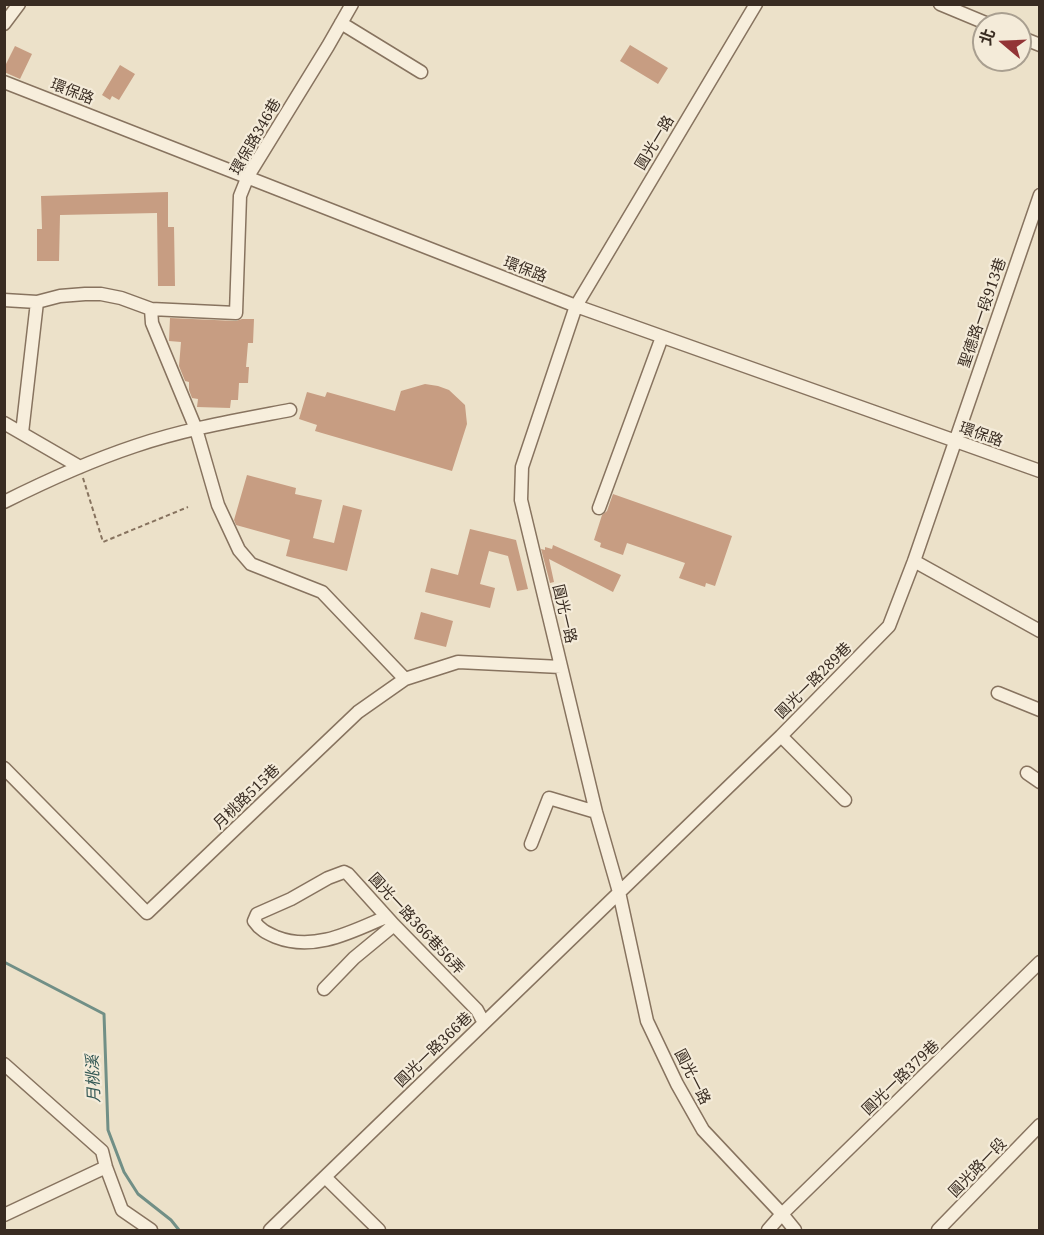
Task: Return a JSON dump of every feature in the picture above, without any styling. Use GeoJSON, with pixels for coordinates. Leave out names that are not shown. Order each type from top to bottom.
{"type":"FeatureCollection","features":[{"type":"Feature","properties":{"kind":"street"},"geometry":{"type":"LineString","coordinates":[[4,24],[18,4]]}},
{"type":"Feature","properties":{"kind":"street","name":"環保路346巷"},"geometry":{"type":"LineString","coordinates":[[151,309],[236,313],[240,196],[248,176],[352,4]]}},
{"type":"Feature","properties":{"kind":"street","name":"圓光一路"},"geometry":{"type":"LineString","coordinates":[[756,4],[576,306],[522,467],[521,501],[596,812],[619,892],[647,1022],[677,1084],[703,1130],[795,1230]]}},
{"type":"Feature","properties":{"kind":"street"},"geometry":{"type":"LineString","coordinates":[[940,4],[972,17]]}},
{"type":"Feature","properties":{"kind":"street"},"geometry":{"type":"LineString","coordinates":[[341,23],[421,72]]}},
{"type":"Feature","properties":{"kind":"street","name":"環保路"},"geometry":{"type":"LineString","coordinates":[[4,82],[576,306],[1040,471]]}},
{"type":"Feature","properties":{"kind":"street","name":"聖德路一段913巷"},"geometry":{"type":"LineString","coordinates":[[955,442],[1040,195]]}},
{"type":"Feature","properties":{"kind":"street"},"geometry":{"type":"LineString","coordinates":[[4,300],[37,303],[60,296],[101,294],[122,298],[151,309],[152,323],[196,429],[218,504],[239,550],[251,564],[322,592],[405,679]]}},
{"type":"Feature","properties":{"kind":"street"},"geometry":{"type":"LineString","coordinates":[[22,433],[37,303]]}},
{"type":"Feature","properties":{"kind":"street"},"geometry":{"type":"LineString","coordinates":[[599,508],[662,337]]}},
{"type":"Feature","properties":{"kind":"street"},"geometry":{"type":"LineString","coordinates":[[4,502],[80,467],[135,446],[196,429],[290,410]]}},
{"type":"Feature","properties":{"kind":"street"},"geometry":{"type":"LineString","coordinates":[[4,423],[80,467]]}},
{"type":"Feature","properties":{"kind":"street","name":"圓光一路289巷"},"geometry":{"type":"LineString","coordinates":[[619,892],[781,736],[889,626],[955,442]]}},
{"type":"Feature","properties":{"kind":"street"},"geometry":{"type":"LineString","coordinates":[[914,561],[1040,631]]}},
{"type":"Feature","properties":{"kind":"street","name":"月桃路515巷"},"geometry":{"type":"LineString","coordinates":[[4,768],[147,913],[358,711],[405,679],[458,662],[561,667]]}},
{"type":"Feature","properties":{"kind":"street"},"geometry":{"type":"LineString","coordinates":[[998,693],[1040,710]]}},
{"type":"Feature","properties":{"kind":"street"},"geometry":{"type":"LineString","coordinates":[[781,736],[845,800]]}},
{"type":"Feature","properties":{"kind":"street"},"geometry":{"type":"LineString","coordinates":[[1027,773],[1040,782]]}},
{"type":"Feature","properties":{"kind":"street"},"geometry":{"type":"LineString","coordinates":[[531,844],[549,798],[596,812]]}},
{"type":"Feature","properties":{"kind":"street","name":"圓光一路366巷56弄"},"geometry":{"type":"LineString","coordinates":[[390,921],[323,941],[305,943],[281,939],[264,932],[254,921],[256,914],[344,872],[477,1010],[484,1023]]}},
{"type":"Feature","properties":{"kind":"street","name":"圓光一路366巷"},"geometry":{"type":"LineString","coordinates":[[270,1230],[619,892]]}},
{"type":"Feature","properties":{"kind":"street"},"geometry":{"type":"LineString","coordinates":[[324,989],[390,921]]}},
{"type":"Feature","properties":{"kind":"street","name":"圓光一路379巷"},"geometry":{"type":"LineString","coordinates":[[768,1230],[1040,962]]}},
{"type":"Feature","properties":{"kind":"street"},"geometry":{"type":"LineString","coordinates":[[4,1064],[102,1151],[122,1210],[151,1230]]}},
{"type":"Feature","properties":{"kind":"street","name":"圓光路一段"},"geometry":{"type":"LineString","coordinates":[[938,1230],[1040,1125]]}},
{"type":"Feature","properties":{"kind":"street"},"geometry":{"type":"LineString","coordinates":[[4,1215],[106,1167]]}},
{"type":"Feature","properties":{"kind":"street"},"geometry":{"type":"LineString","coordinates":[[325,1177],[379,1230]]}},
{"type":"Feature","properties":{"kind":"path"},"geometry":{"type":"LineString","coordinates":[[80,467],[103,542],[189,507]]}},
{"type":"Feature","properties":{"kind":"building"},"geometry":{"type":"Polygon","coordinates":[[[630,45],[668,68],[658,84],[620,61],[630,45]]]}},
{"type":"Feature","properties":{"kind":"building"},"geometry":{"type":"Polygon","coordinates":[[[15,46],[32,54],[20,79],[4,72],[15,46]]]}},
{"type":"Feature","properties":{"kind":"building"},"geometry":{"type":"Polygon","coordinates":[[[120,65],[135,74],[119,100],[112,96],[110,100],[102,95],[120,65]]]}},
{"type":"Feature","properties":{"kind":"building"},"geometry":{"type":"Polygon","coordinates":[[[168,192],[168,227],[174,227],[175,286],[158,286],[157,213],[60,215],[59,261],[37,261],[37,229],[42,229],[41,196],[168,192]]]}},
{"type":"Feature","properties":{"kind":"building"},"geometry":{"type":"Polygon","coordinates":[[[170,318],[236,321],[254,319],[253,343],[248,343],[246,367],[249,367],[248,383],[239,383],[238,400],[231,400],[230,408],[197,407],[198,399],[192,398],[189,382],[185,381],[179,366],[181,342],[169,341],[170,318]]]}},
{"type":"Feature","properties":{"kind":"building"},"geometry":{"type":"Polygon","coordinates":[[[425,384],[449,390],[465,405],[467,424],[452,471],[315,431],[317,425],[299,419],[307,392],[325,397],[327,392],[395,411],[401,391],[425,384]]]}},
{"type":"Feature","properties":{"kind":"building"},"geometry":{"type":"Polygon","coordinates":[[[247,475],[296,488],[295,494],[322,500],[313,538],[334,543],[343,505],[362,510],[347,571],[286,556],[290,540],[236,525],[234,520],[247,475]]]}},
{"type":"Feature","properties":{"kind":"building"},"geometry":{"type":"Polygon","coordinates":[[[613,494],[732,536],[715,586],[706,583],[705,587],[679,578],[685,563],[627,543],[623,555],[600,547],[601,543],[594,540],[602,515],[607,511],[613,494]]]}},
{"type":"Feature","properties":{"kind":"building"},"geometry":{"type":"Polygon","coordinates":[[[470,529],[516,540],[528,589],[517,591],[508,556],[489,551],[480,584],[495,588],[490,608],[425,592],[431,568],[458,575],[470,529]]]}},
{"type":"Feature","properties":{"kind":"building"},"geometry":{"type":"Polygon","coordinates":[[[553,545],[621,575],[613,592],[549,559],[554,582],[550,583],[541,549],[545,550],[545,547],[552,549],[553,545]]]}},
{"type":"Feature","properties":{"kind":"building"},"geometry":{"type":"Polygon","coordinates":[[[421,612],[453,621],[446,647],[414,639],[421,612]]]}},
{"type":"Feature","properties":{"kind":"waterway","name":"月桃溪"},"geometry":{"type":"LineString","coordinates":[[4,962],[104,1014],[108,1130],[124,1172],[138,1194],[171,1220],[179,1230]]}}]}
